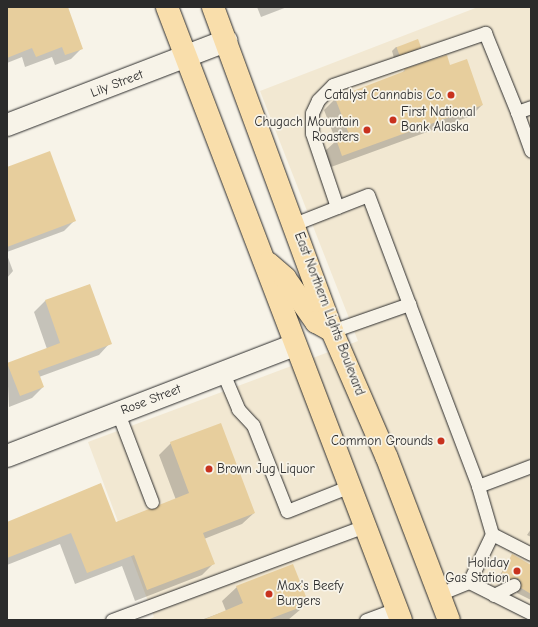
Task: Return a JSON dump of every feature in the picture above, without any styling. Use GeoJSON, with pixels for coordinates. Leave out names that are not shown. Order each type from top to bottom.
{"type":"FeatureCollection","features":[{"type":"Feature","properties":{"kind":"main road"},"geometry":{"type":"LineString","coordinates":[[167,7],[399,614]]}},
{"type":"Feature","properties":{"kind":"main road","name":"East Northern Lights Boulevard"},"geometry":{"type":"LineString","coordinates":[[214,7],[332,330],[387,458],[449,620]]}},
{"type":"Feature","properties":{"kind":"main road"},"geometry":{"type":"LineString","coordinates":[[262,258],[284,278],[316,322],[332,330]]}},
{"type":"Feature","properties":{"kind":"street","name":"Lily Street"},"geometry":{"type":"LineString","coordinates":[[7,125],[226,41]]}},
{"type":"Feature","properties":{"kind":"street","name":"Rose Street"},"geometry":{"type":"LineString","coordinates":[[7,456],[295,345]]}},
{"type":"Feature","properties":{"kind":"lane"},"geometry":{"type":"LineString","coordinates":[[337,207],[312,133],[312,113],[318,100],[334,85],[485,33],[531,151]]}},
{"type":"Feature","properties":{"kind":"lane"},"geometry":{"type":"LineString","coordinates":[[517,112],[531,107]]}},
{"type":"Feature","properties":{"kind":"lane"},"geometry":{"type":"LineString","coordinates":[[294,224],[368,195],[478,486],[492,534],[468,582],[439,594]]}},
{"type":"Feature","properties":{"kind":"lane"},"geometry":{"type":"LineString","coordinates":[[332,330],[409,304]]}},
{"type":"Feature","properties":{"kind":"lane"},"geometry":{"type":"LineString","coordinates":[[224,372],[238,409],[253,425],[287,511],[350,486]]}},
{"type":"Feature","properties":{"kind":"lane"},"geometry":{"type":"LineString","coordinates":[[118,413],[152,502]]}},
{"type":"Feature","properties":{"kind":"lane"},"geometry":{"type":"LineString","coordinates":[[478,486],[531,466]]}},
{"type":"Feature","properties":{"kind":"lane"},"geometry":{"type":"LineString","coordinates":[[112,620],[365,526]]}},
{"type":"Feature","properties":{"kind":"lane"},"geometry":{"type":"LineString","coordinates":[[492,534],[531,554]]}},
{"type":"Feature","properties":{"kind":"lane"},"geometry":{"type":"LineString","coordinates":[[468,582],[531,613]]}},
{"type":"Feature","properties":{"kind":"lane"},"geometry":{"type":"LineString","coordinates":[[494,595],[514,585]]}},
{"type":"Feature","properties":{"kind":"lane"},"geometry":{"type":"LineString","coordinates":[[366,620],[399,614]]}},
{"type":"Feature","properties":{"kind":"shaded area"},"geometry":{"type":"Polygon","coordinates":[[[478,7],[531,7],[531,620],[148,620],[154,617],[88,442],[358,341],[260,91],[478,7]]]}},
{"type":"Feature","properties":{"kind":"building"},"geometry":{"type":"Polygon","coordinates":[[[7,7],[68,7],[83,49],[65,55],[62,47],[36,57],[32,48],[7,58],[7,7]]]}},
{"type":"Feature","properties":{"kind":"building"},"geometry":{"type":"Polygon","coordinates":[[[418,39],[421,47],[400,56],[397,47],[418,39]]]}},
{"type":"Feature","properties":{"kind":"building","name":"First National Bank Alaska"},"geometry":{"type":"Polygon","coordinates":[[[447,55],[450,65],[467,59],[483,105],[342,156],[336,139],[349,134],[335,98],[405,71],[404,69],[447,55]]]}},
{"type":"Feature","properties":{"kind":"building"},"geometry":{"type":"Polygon","coordinates":[[[50,151],[76,221],[7,247],[7,167],[50,151]]]}},
{"type":"Feature","properties":{"kind":"building"},"geometry":{"type":"Polygon","coordinates":[[[90,284],[112,344],[38,371],[44,387],[20,396],[7,363],[60,343],[45,300],[90,284]]]}},
{"type":"Feature","properties":{"kind":"building"},"geometry":{"type":"Polygon","coordinates":[[[221,423],[255,513],[203,533],[215,564],[147,590],[134,555],[87,573],[71,533],[7,558],[7,522],[101,483],[116,522],[149,509],[155,509],[159,505],[189,493],[170,442],[221,423]]]}},
{"type":"Feature","properties":{"kind":"building","name":"Holiday Gas Station"},"geometry":{"type":"Polygon","coordinates":[[[512,554],[531,565],[531,594],[521,588],[521,582],[518,578],[506,580],[500,577],[512,554]]]}},
{"type":"Feature","properties":{"kind":"building"},"geometry":{"type":"Polygon","coordinates":[[[293,564],[309,604],[267,620],[203,620],[243,603],[236,586],[293,564]]]}},
{"type":"Feature","properties":{"kind":"place","name":"Catalyst Cannabis Co."},"geometry":{"type":"Point","coordinates":[451,95]}},
{"type":"Feature","properties":{"kind":"place","name":"First National Bank Alaska"},"geometry":{"type":"Point","coordinates":[393,120]}},
{"type":"Feature","properties":{"kind":"place","name":"Chugach Mountain Roasters"},"geometry":{"type":"Point","coordinates":[367,130]}},
{"type":"Feature","properties":{"kind":"place","name":"Common Grounds"},"geometry":{"type":"Point","coordinates":[441,441]}},
{"type":"Feature","properties":{"kind":"place","name":"Brown Jug Liquor"},"geometry":{"type":"Point","coordinates":[209,469]}},
{"type":"Feature","properties":{"kind":"place","name":"Holiday Gas Station"},"geometry":{"type":"Point","coordinates":[517,571]}},
{"type":"Feature","properties":{"kind":"place","name":"Max's Beefy Burgers"},"geometry":{"type":"Point","coordinates":[269,594]}}]}
